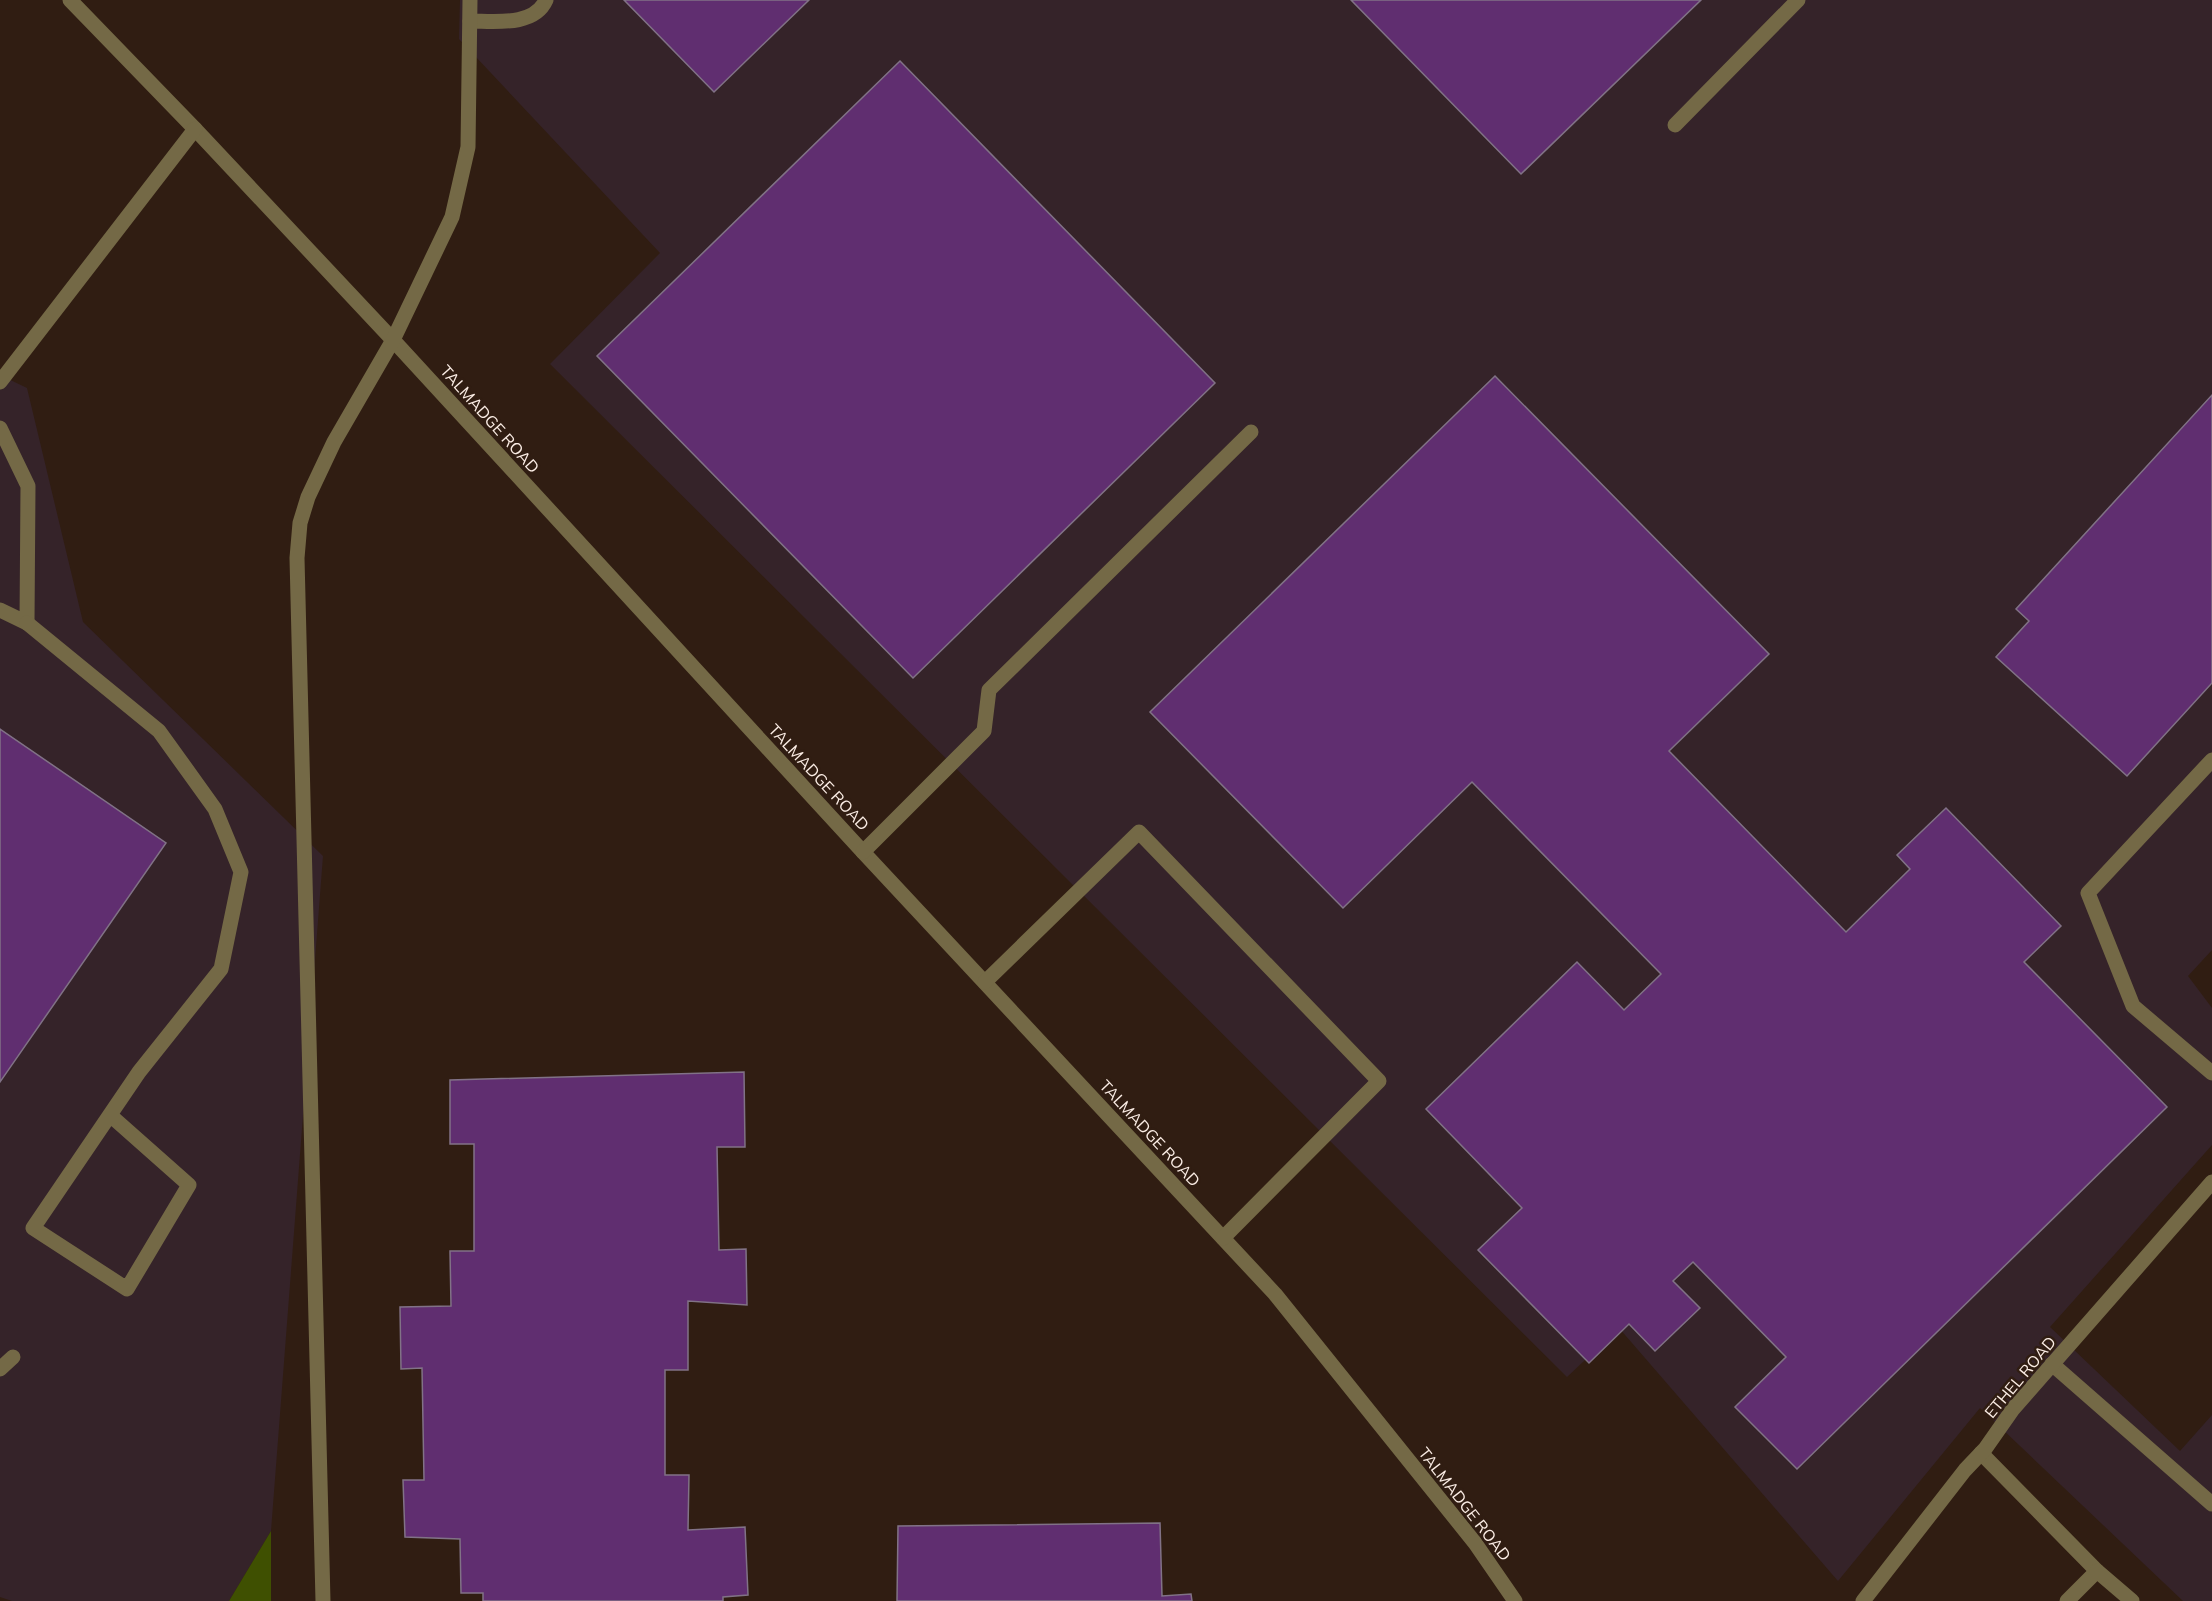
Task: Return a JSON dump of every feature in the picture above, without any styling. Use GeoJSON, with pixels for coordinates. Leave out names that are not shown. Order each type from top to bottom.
{"type":"FeatureCollection","features":[{"type":"Feature","properties":{"kind":"street","name":"TALMADGE ROAD"},"geometry":{"type":"LineString","coordinates":[[70,0],[393,340],[863,852],[1290,1312],[1475,1543],[1513,1598]]}},
{"type":"Feature","properties":{"kind":"street"},"geometry":{"type":"LineString","coordinates":[[323,1601],[297,558],[300,523],[308,497],[334,442],[393,340],[452,217],[468,147],[470,0]]}},
{"type":"Feature","properties":{"kind":"street"},"geometry":{"type":"LineString","coordinates":[[470,21],[509,21],[528,17],[543,6],[546,0]]}},
{"type":"Feature","properties":{"kind":"street"},"geometry":{"type":"LineString","coordinates":[[1675,125],[1798,0]]}},
{"type":"Feature","properties":{"kind":"street"},"geometry":{"type":"LineString","coordinates":[[0,382],[195,129]]}},
{"type":"Feature","properties":{"kind":"street"},"geometry":{"type":"LineString","coordinates":[[0,428],[4,449],[28,486],[27,623]]}},
{"type":"Feature","properties":{"kind":"street"},"geometry":{"type":"LineString","coordinates":[[863,852],[984,731],[989,690],[1251,432]]}},
{"type":"Feature","properties":{"kind":"street"},"geometry":{"type":"LineString","coordinates":[[0,610],[27,623],[159,731],[215,809],[241,872],[221,969],[139,1072],[33,1228],[127,1289],[189,1185],[110,1115]]}},
{"type":"Feature","properties":{"kind":"street"},"geometry":{"type":"LineString","coordinates":[[2212,760],[2088,893],[2133,1006],[2212,1073]]}},
{"type":"Feature","properties":{"kind":"street"},"geometry":{"type":"LineString","coordinates":[[985,982],[1139,832],[1378,1081],[1223,1238]]}},
{"type":"Feature","properties":{"kind":"street","name":"ETHEL ROAD"},"geometry":{"type":"LineString","coordinates":[[1863,1601],[1965,1470],[1981,1453],[2013,1409],[2212,1182]]}},
{"type":"Feature","properties":{"kind":"street"},"geometry":{"type":"LineString","coordinates":[[0,1369],[13,1357]]}},
{"type":"Feature","properties":{"kind":"street"},"geometry":{"type":"LineString","coordinates":[[2052,1364],[2212,1504]]}},
{"type":"Feature","properties":{"kind":"street"},"geometry":{"type":"LineString","coordinates":[[1981,1453],[2097,1571],[2132,1601]]}},
{"type":"Feature","properties":{"kind":"street"},"geometry":{"type":"LineString","coordinates":[[2067,1601],[2097,1571]]}},
{"type":"Feature","properties":{"kind":"street"},"geometry":{"type":"LineString","coordinates":[[1513,1598],[1527,1601]]}},
{"type":"Feature","properties":{"kind":"shaded area"},"geometry":{"type":"Polygon","coordinates":[[[460,0],[2212,0],[2212,950],[2188,976],[2212,1008],[2212,1145],[2050,1327],[2180,1451],[2212,1415],[2212,1601],[2183,1601],[1980,1408],[1838,1581],[1619,1328],[1567,1377],[550,364],[660,253],[459,39],[460,0]]]}},
{"type":"Feature","properties":{"kind":"shaded area"},"geometry":{"type":"Polygon","coordinates":[[[0,375],[27,388],[83,622],[323,856],[271,1531],[229,1601],[12,1601],[0,1597],[0,375]]]}},
{"type":"Feature","properties":{"kind":"green space"},"geometry":{"type":"Polygon","coordinates":[[[271,1531],[271,1601],[229,1601],[271,1531]]]}},
{"type":"Feature","properties":{"kind":"building"},"geometry":{"type":"Polygon","coordinates":[[[624,0],[809,0],[714,92],[624,0]]]}},
{"type":"Feature","properties":{"kind":"building"},"geometry":{"type":"Polygon","coordinates":[[[1351,0],[1701,0],[1521,174],[1351,0]]]}},
{"type":"Feature","properties":{"kind":"building"},"geometry":{"type":"Polygon","coordinates":[[[900,61],[1215,383],[913,678],[597,356],[900,61]]]}},
{"type":"Feature","properties":{"kind":"building"},"geometry":{"type":"Polygon","coordinates":[[[1495,376],[1769,654],[1669,751],[1846,932],[1910,869],[1897,855],[1946,808],[2061,926],[2024,962],[2167,1107],[1797,1469],[1735,1407],[1786,1357],[1693,1262],[1673,1281],[1700,1308],[1655,1351],[1629,1324],[1589,1363],[1478,1250],[1522,1208],[1426,1109],[1577,962],[1624,1010],[1661,974],[1472,782],[1343,908],[1150,712],[1495,376]]]}},
{"type":"Feature","properties":{"kind":"building"},"geometry":{"type":"Polygon","coordinates":[[[2212,395],[2212,683],[2127,776],[1996,657],[2029,621],[2016,609],[2212,395]]]}},
{"type":"Feature","properties":{"kind":"building"},"geometry":{"type":"Polygon","coordinates":[[[0,729],[166,843],[0,1082],[0,729]]]}},
{"type":"Feature","properties":{"kind":"building"},"geometry":{"type":"Polygon","coordinates":[[[744,1072],[745,1147],[717,1147],[719,1250],[746,1249],[747,1305],[688,1301],[688,1370],[665,1370],[665,1475],[689,1475],[688,1530],[745,1527],[748,1595],[723,1597],[723,1601],[483,1601],[483,1593],[461,1593],[460,1539],[405,1537],[403,1480],[424,1480],[422,1368],[401,1369],[400,1307],[451,1306],[450,1251],[474,1251],[474,1144],[450,1144],[450,1080],[744,1072]]]}},
{"type":"Feature","properties":{"kind":"building"},"geometry":{"type":"Polygon","coordinates":[[[1160,1523],[1162,1596],[1191,1594],[1192,1601],[897,1601],[898,1526],[1160,1523]]]}}]}
